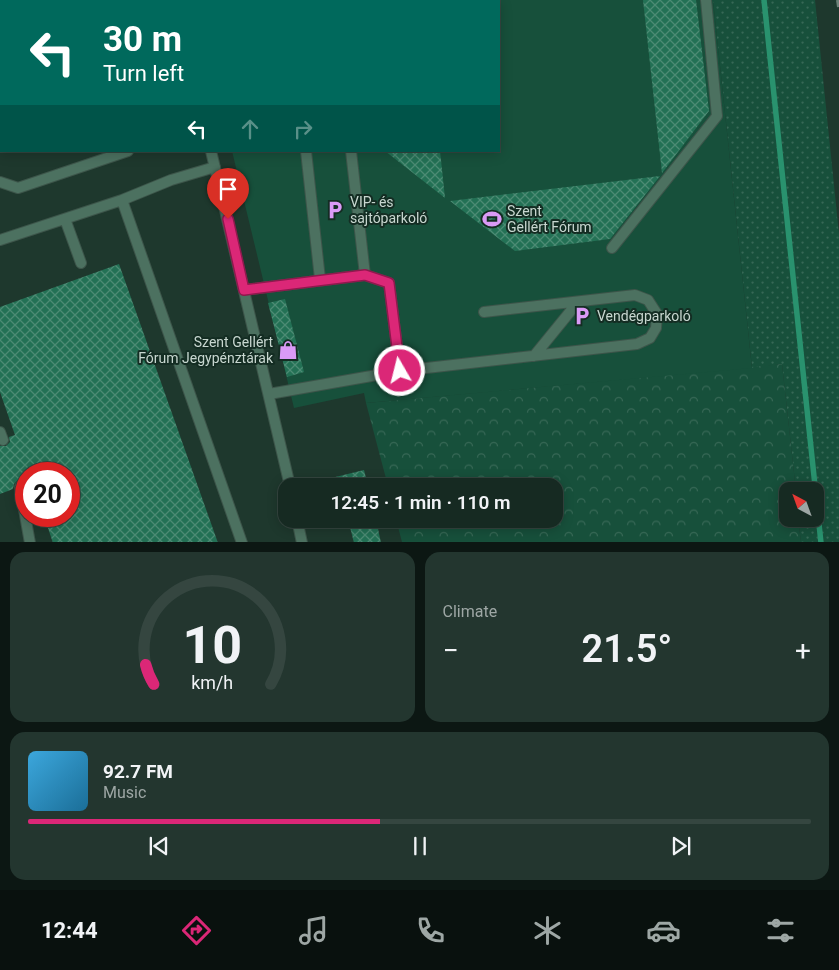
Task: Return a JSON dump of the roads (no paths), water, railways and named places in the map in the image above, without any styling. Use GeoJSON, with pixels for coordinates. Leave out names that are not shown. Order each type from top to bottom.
{"type":"FeatureCollection","features":[{"type":"Feature","properties":{"kind":"lane"},"geometry":{"type":"LineString","coordinates":[[612,248],[717,116],[706,0]]}},
{"type":"Feature","properties":{"kind":"lane"},"geometry":{"type":"LineString","coordinates":[[0,182],[18,188],[125,152]]}},
{"type":"Feature","properties":{"kind":"lane"},"geometry":{"type":"LineString","coordinates":[[211,152],[288,478]]}},
{"type":"Feature","properties":{"kind":"lane"},"geometry":{"type":"LineString","coordinates":[[306,152],[320,279]]}},
{"type":"Feature","properties":{"kind":"lane"},"geometry":{"type":"LineString","coordinates":[[351,152],[365,275]]}},
{"type":"Feature","properties":{"kind":"lane"},"geometry":{"type":"LineString","coordinates":[[0,240],[122,200],[172,180],[215,166]]}},
{"type":"Feature","properties":{"kind":"lane"},"geometry":{"type":"LineString","coordinates":[[122,200],[242,542]]}},
{"type":"Feature","properties":{"kind":"lane"},"geometry":{"type":"LineString","coordinates":[[65,219],[81,263]]}},
{"type":"Feature","properties":{"kind":"lane"},"geometry":{"type":"LineString","coordinates":[[244,290],[320,279],[365,275],[389,283],[400,371]]}},
{"type":"Feature","properties":{"kind":"lane"},"geometry":{"type":"LineString","coordinates":[[269,394],[400,371],[637,344],[650,338],[656,328],[657,314],[648,300],[635,295],[484,312]]}},
{"type":"Feature","properties":{"kind":"lane"},"geometry":{"type":"LineString","coordinates":[[534,356],[578,302]]}},
{"type":"Feature","properties":{"kind":"lane"},"geometry":{"type":"LineString","coordinates":[[27,527],[30,542]]}},
{"type":"Feature","properties":{"kind":"lane"},"geometry":{"type":"LineString","coordinates":[[299,528],[302,542]]}},
{"type":"Feature","properties":{"kind":"waterway"},"geometry":{"type":"LineString","coordinates":[[764,0],[821,542]]}},
{"type":"Feature","properties":{"kind":"railway"},"geometry":{"type":"LineString","coordinates":[[838,0],[839,7]]}},
{"type":"Feature","properties":{"kind":"place","name":"VIP- és sajtóparkoló"},"geometry":{"type":"Point","coordinates":[335,210]}},
{"type":"Feature","properties":{"kind":"place","name":"Szent Gellért Fórum"},"geometry":{"type":"Point","coordinates":[492,219]}},
{"type":"Feature","properties":{"kind":"place","name":"Vendégparkoló"},"geometry":{"type":"Point","coordinates":[582,316]}},
{"type":"Feature","properties":{"kind":"place","name":"Szent Gellért Fórum Jegypénztárak"},"geometry":{"type":"Point","coordinates":[288,350]}}]}
